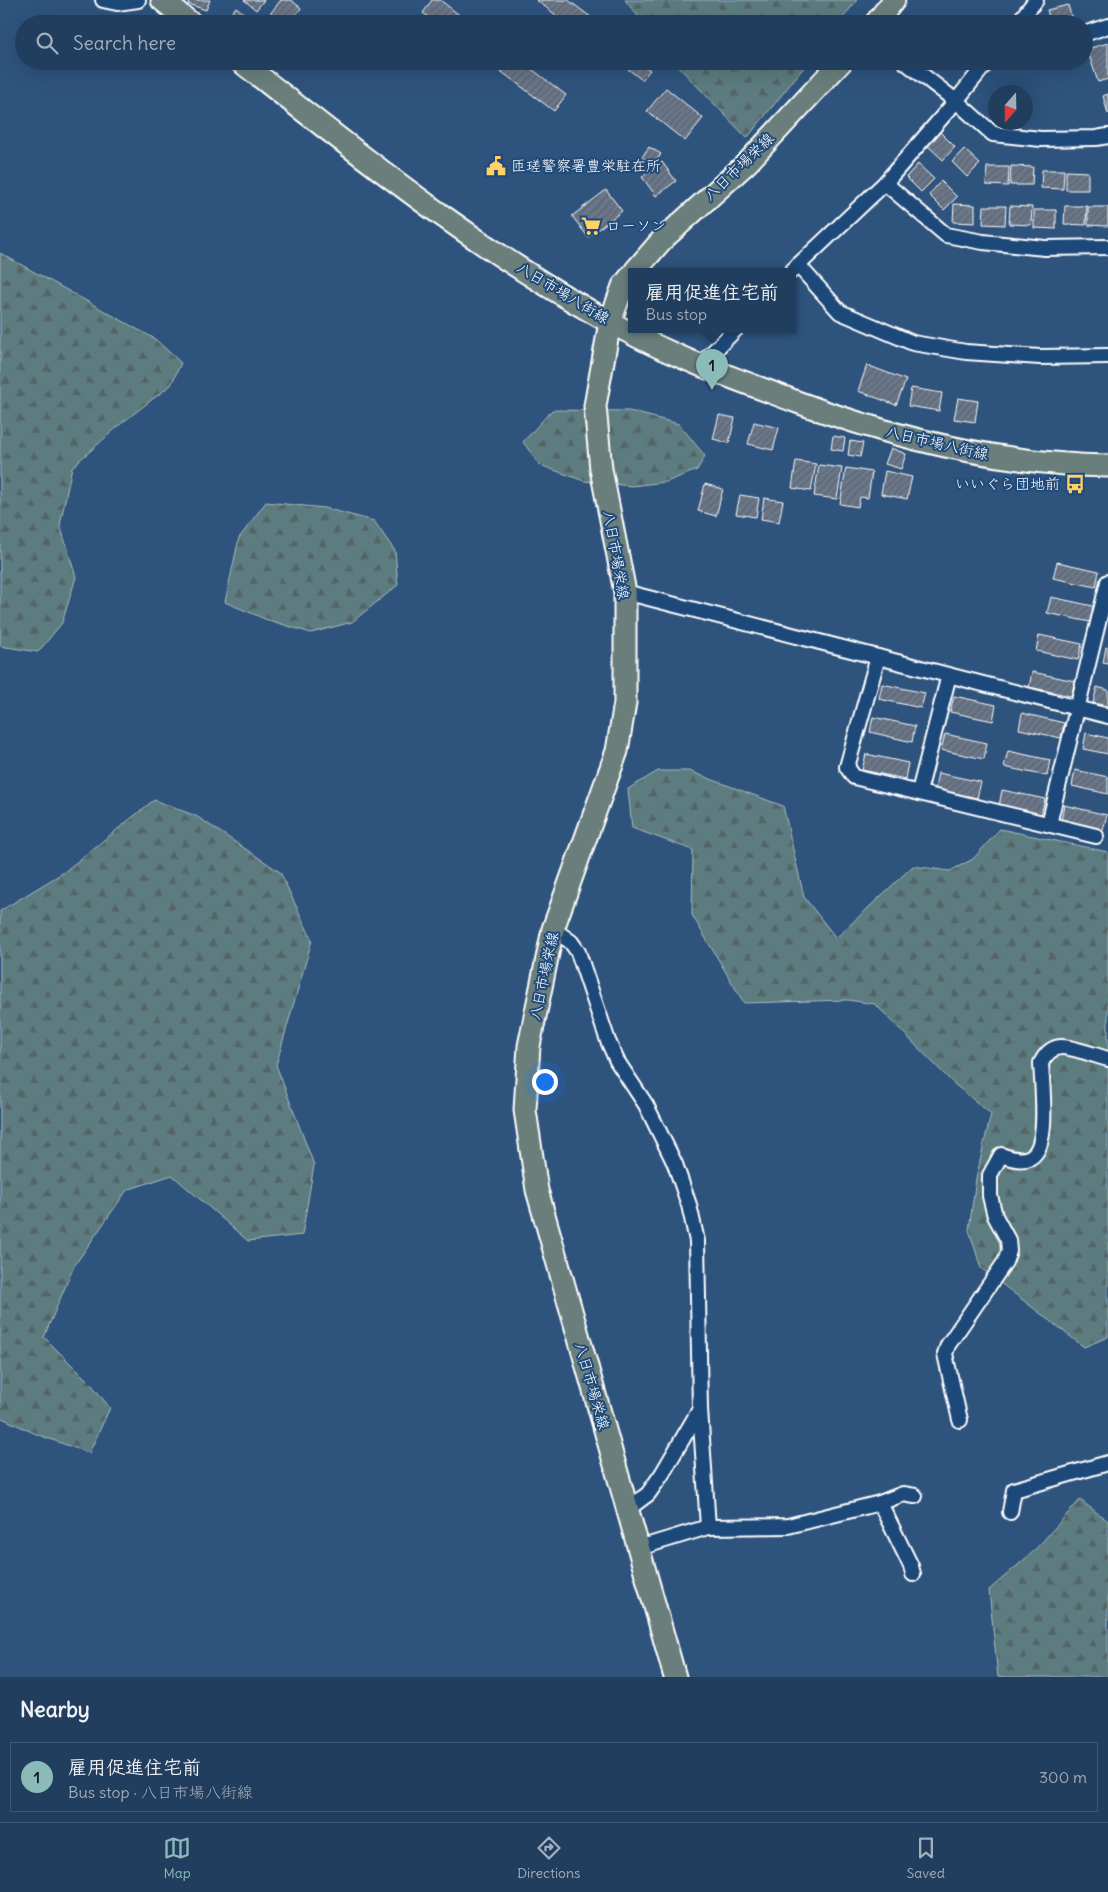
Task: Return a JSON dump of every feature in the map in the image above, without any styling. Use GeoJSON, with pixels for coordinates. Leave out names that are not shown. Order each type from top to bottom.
{"type":"FeatureCollection","features":[{"type":"Feature","properties":{"kind":"main road"},"geometry":{"type":"LineString","coordinates":[[162,0],[181,15]]}},
{"type":"Feature","properties":{"kind":"main road"},"geometry":{"type":"LineString","coordinates":[[882,15],[894,0]]}},
{"type":"Feature","properties":{"kind":"main road","name":"八日市場八街線"},"geometry":{"type":"LineString","coordinates":[[251,70],[374,166],[454,224],[545,285],[628,331]]}},
{"type":"Feature","properties":{"kind":"main road","name":"八日市場栄線"},"geometry":{"type":"LineString","coordinates":[[638,268],[661,241],[747,163],[834,70]]}},
{"type":"Feature","properties":{"kind":"main road","name":"八日市場栄線"},"geometry":{"type":"LineString","coordinates":[[628,280],[623,286],[610,322],[595,406],[595,420],[608,512],[625,592],[625,703],[617,751],[553,929],[529,1046],[525,1110],[537,1190],[675,1677]]}},
{"type":"Feature","properties":{"kind":"main road","name":"八日市場八街線"},"geometry":{"type":"LineString","coordinates":[[633,333],[700,365],[816,409],[887,432],[951,448],[1006,458],[1068,465],[1108,466]]}},
{"type":"Feature","properties":{"kind":"street"},"geometry":{"type":"LineString","coordinates":[[103,0],[117,4],[138,0]]}},
{"type":"Feature","properties":{"kind":"street"},"geometry":{"type":"LineString","coordinates":[[1026,15],[1036,0]]}},
{"type":"Feature","properties":{"kind":"street"},"geometry":{"type":"LineString","coordinates":[[1093,31],[1108,26]]}},
{"type":"Feature","properties":{"kind":"street"},"geometry":{"type":"LineString","coordinates":[[916,70],[956,101],[993,134],[1041,139],[1108,136]]}},
{"type":"Feature","properties":{"kind":"street"},"geometry":{"type":"LineString","coordinates":[[795,268],[885,183],[981,70]]}},
{"type":"Feature","properties":{"kind":"street"},"geometry":{"type":"LineString","coordinates":[[885,183],[946,235],[983,242],[1045,248],[1108,246]]}},
{"type":"Feature","properties":{"kind":"street"},"geometry":{"type":"LineString","coordinates":[[796,269],[840,312],[913,343],[966,352],[1040,357],[1108,356]]}},
{"type":"Feature","properties":{"kind":"street"},"geometry":{"type":"LineString","coordinates":[[700,365],[732,333]]}},
{"type":"Feature","properties":{"kind":"street"},"geometry":{"type":"LineString","coordinates":[[1049,824],[1108,582]]}},
{"type":"Feature","properties":{"kind":"street"},"geometry":{"type":"LineString","coordinates":[[625,592],[1108,716]]}},
{"type":"Feature","properties":{"kind":"street"},"geometry":{"type":"LineString","coordinates":[[878,657],[848,767],[854,777],[1096,836]]}},
{"type":"Feature","properties":{"kind":"street"},"geometry":{"type":"LineString","coordinates":[[919,792],[949,675]]}},
{"type":"Feature","properties":{"kind":"street"},"geometry":{"type":"LineString","coordinates":[[553,929],[571,942],[578,952],[617,1061],[646,1105],[675,1164],[689,1205],[697,1241],[700,1409],[708,1527]]}},
{"type":"Feature","properties":{"kind":"street"},"geometry":{"type":"LineString","coordinates":[[960,1420],[945,1354],[948,1345],[1005,1262],[1009,1251],[1008,1240],[995,1216],[990,1196],[990,1175],[1001,1155],[1011,1159],[1026,1160],[1036,1152],[1041,1138],[1044,1118],[1041,1063],[1045,1055],[1052,1049],[1062,1047],[1108,1059]]}},
{"type":"Feature","properties":{"kind":"street"},"geometry":{"type":"LineString","coordinates":[[628,1510],[648,1494],[700,1409]]}},
{"type":"Feature","properties":{"kind":"street"},"geometry":{"type":"LineString","coordinates":[[1010,1512],[1014,1490],[1108,1463]]}},
{"type":"Feature","properties":{"kind":"street"},"geometry":{"type":"LineString","coordinates":[[639,1548],[708,1527],[788,1526],[880,1502],[902,1494],[915,1496]]}},
{"type":"Feature","properties":{"kind":"street"},"geometry":{"type":"LineString","coordinates":[[880,1502],[911,1566],[913,1574]]}},
{"type":"Feature","properties":{"kind":"green space"},"geometry":{"type":"Polygon","coordinates":[[[625,0],[857,0],[845,15],[637,15],[625,0]]]}},
{"type":"Feature","properties":{"kind":"green space"},"geometry":{"type":"Polygon","coordinates":[[[682,70],[802,70],[747,138],[682,70]]]}},
{"type":"Feature","properties":{"kind":"green space"},"geometry":{"type":"Polygon","coordinates":[[[0,253],[155,339],[181,363],[171,385],[123,422],[72,467],[60,525],[76,577],[62,623],[38,652],[0,646],[0,253]]]}},
{"type":"Feature","properties":{"kind":"green space"},"geometry":{"type":"Polygon","coordinates":[[[552,410],[629,411],[679,424],[705,456],[697,470],[666,482],[631,486],[584,481],[540,465],[523,442],[552,410]]]}},
{"type":"Feature","properties":{"kind":"green space"},"geometry":{"type":"Polygon","coordinates":[[[266,502],[324,508],[374,521],[395,551],[398,585],[352,622],[311,633],[265,619],[225,602],[239,538],[266,502]]]}},
{"type":"Feature","properties":{"kind":"green space"},"geometry":{"type":"Polygon","coordinates":[[[658,771],[689,771],[783,806],[804,897],[836,938],[913,866],[950,871],[973,859],[1000,829],[1108,852],[1108,1337],[1084,1347],[981,1268],[969,1230],[976,1178],[991,1114],[953,1083],[875,1004],[848,1000],[744,1003],[692,915],[693,850],[632,828],[628,789],[658,771]]]}},
{"type":"Feature","properties":{"kind":"green space"},"geometry":{"type":"Polygon","coordinates":[[[154,800],[196,816],[280,872],[312,940],[276,1065],[314,1165],[302,1235],[248,1241],[172,1175],[127,1190],[74,1266],[44,1337],[92,1385],[110,1408],[89,1453],[36,1434],[0,1417],[0,911],[64,872],[154,800]]]}},
{"type":"Feature","properties":{"kind":"green space"},"geometry":{"type":"Polygon","coordinates":[[[1080,1500],[1108,1521],[1108,1677],[998,1677],[989,1590],[1033,1552],[1080,1500]]]}},
{"type":"Feature","properties":{"kind":"building"},"geometry":{"type":"Polygon","coordinates":[[[189,0],[210,0],[206,10],[188,4],[189,0]]]}},
{"type":"Feature","properties":{"kind":"building"},"geometry":{"type":"Polygon","coordinates":[[[244,0],[264,0],[256,10],[244,0]]]}},
{"type":"Feature","properties":{"kind":"building"},"geometry":{"type":"Polygon","coordinates":[[[281,0],[291,0],[301,8],[296,15],[269,15],[281,0]]]}},
{"type":"Feature","properties":{"kind":"building"},"geometry":{"type":"Polygon","coordinates":[[[432,0],[440,0],[459,15],[426,15],[423,13],[432,0]]]}},
{"type":"Feature","properties":{"kind":"building"},"geometry":{"type":"Polygon","coordinates":[[[536,0],[568,0],[588,15],[556,15],[536,0]]]}},
{"type":"Feature","properties":{"kind":"building"},"geometry":{"type":"Polygon","coordinates":[[[1068,5],[1071,15],[1048,15],[1047,10],[1068,5]]]}},
{"type":"Feature","properties":{"kind":"building"},"geometry":{"type":"Polygon","coordinates":[[[236,7],[246,15],[230,15],[236,7]]]}},
{"type":"Feature","properties":{"kind":"building"},"geometry":{"type":"Polygon","coordinates":[[[1108,43],[1108,79],[1098,82],[1093,67],[1093,47],[1108,43]]]}},
{"type":"Feature","properties":{"kind":"building"},"geometry":{"type":"Polygon","coordinates":[[[499,70],[533,70],[566,95],[554,111],[499,70]]]}},
{"type":"Feature","properties":{"kind":"building"},"geometry":{"type":"Polygon","coordinates":[[[629,70],[650,70],[642,80],[629,70]]]}},
{"type":"Feature","properties":{"kind":"building"},"geometry":{"type":"Polygon","coordinates":[[[666,88],[703,118],[685,141],[647,111],[666,88]]]}},
{"type":"Feature","properties":{"kind":"building"},"geometry":{"type":"Polygon","coordinates":[[[1108,94],[1108,114],[1103,96],[1108,94]]]}},
{"type":"Feature","properties":{"kind":"building"},"geometry":{"type":"Polygon","coordinates":[[[940,132],[955,147],[943,160],[927,145],[940,132]]]}},
{"type":"Feature","properties":{"kind":"building"},"geometry":{"type":"Polygon","coordinates":[[[649,147],[661,154],[654,165],[642,157],[649,147]]]}},
{"type":"Feature","properties":{"kind":"building"},"geometry":{"type":"Polygon","coordinates":[[[964,149],[980,164],[967,177],[952,162],[964,149]]]}},
{"type":"Feature","properties":{"kind":"building"},"geometry":{"type":"Polygon","coordinates":[[[662,162],[676,181],[656,196],[642,177],[662,162]]]}},
{"type":"Feature","properties":{"kind":"building"},"geometry":{"type":"Polygon","coordinates":[[[918,164],[934,179],[921,192],[906,177],[918,164]]]}},
{"type":"Feature","properties":{"kind":"building"},"geometry":{"type":"Polygon","coordinates":[[[1011,166],[1033,167],[1032,185],[1010,185],[1011,166]]]}},
{"type":"Feature","properties":{"kind":"building"},"geometry":{"type":"Polygon","coordinates":[[[987,167],[1009,167],[1008,186],[986,185],[987,167]]]}},
{"type":"Feature","properties":{"kind":"building"},"geometry":{"type":"Polygon","coordinates":[[[1042,170],[1064,170],[1063,189],[1041,188],[1042,170]]]}},
{"type":"Feature","properties":{"kind":"building"},"geometry":{"type":"Polygon","coordinates":[[[1066,171],[1088,172],[1088,190],[1066,190],[1066,171]]]}},
{"type":"Feature","properties":{"kind":"building"},"geometry":{"type":"Polygon","coordinates":[[[941,181],[957,197],[944,210],[929,195],[941,181]]]}},
{"type":"Feature","properties":{"kind":"building"},"geometry":{"type":"Polygon","coordinates":[[[606,190],[622,211],[588,237],[572,216],[606,190]]]}},
{"type":"Feature","properties":{"kind":"building"},"geometry":{"type":"Polygon","coordinates":[[[954,204],[975,205],[975,223],[953,222],[954,204]]]}},
{"type":"Feature","properties":{"kind":"building"},"geometry":{"type":"Polygon","coordinates":[[[984,206],[1006,206],[1005,225],[983,224],[984,206]]]}},
{"type":"Feature","properties":{"kind":"building"},"geometry":{"type":"Polygon","coordinates":[[[1010,206],[1032,207],[1031,225],[1009,224],[1010,206]]]}},
{"type":"Feature","properties":{"kind":"building"},"geometry":{"type":"Polygon","coordinates":[[[1065,206],[1087,206],[1086,225],[1064,224],[1065,206]]]}},
{"type":"Feature","properties":{"kind":"building"},"geometry":{"type":"Polygon","coordinates":[[[1088,207],[1108,207],[1108,226],[1088,225],[1088,207]]]}},
{"type":"Feature","properties":{"kind":"building"},"geometry":{"type":"Polygon","coordinates":[[[1034,210],[1056,210],[1056,229],[1034,228],[1034,210]]]}},
{"type":"Feature","properties":{"kind":"building"},"geometry":{"type":"Polygon","coordinates":[[[867,365],[906,380],[896,405],[858,391],[867,365]]]}},
{"type":"Feature","properties":{"kind":"building"},"geometry":{"type":"Polygon","coordinates":[[[911,388],[942,393],[939,411],[908,406],[911,388]]]}},
{"type":"Feature","properties":{"kind":"building"},"geometry":{"type":"Polygon","coordinates":[[[958,398],[978,401],[975,422],[954,419],[958,398]]]}},
{"type":"Feature","properties":{"kind":"building"},"geometry":{"type":"Polygon","coordinates":[[[719,415],[735,418],[729,443],[713,439],[719,415]]]}},
{"type":"Feature","properties":{"kind":"building"},"geometry":{"type":"Polygon","coordinates":[[[754,422],[779,428],[773,450],[748,444],[754,422]]]}},
{"type":"Feature","properties":{"kind":"building"},"geometry":{"type":"Polygon","coordinates":[[[833,436],[845,438],[843,451],[831,449],[833,436]]]}},
{"type":"Feature","properties":{"kind":"building"},"geometry":{"type":"Polygon","coordinates":[[[850,441],[863,443],[860,457],[848,455],[850,441]]]}},
{"type":"Feature","properties":{"kind":"building"},"geometry":{"type":"Polygon","coordinates":[[[891,448],[906,454],[901,469],[885,464],[891,448]]]}},
{"type":"Feature","properties":{"kind":"building"},"geometry":{"type":"Polygon","coordinates":[[[796,461],[816,464],[811,491],[792,488],[796,461]]]}},
{"type":"Feature","properties":{"kind":"building"},"geometry":{"type":"Polygon","coordinates":[[[819,465],[842,468],[837,499],[814,496],[819,465]]]}},
{"type":"Feature","properties":{"kind":"building"},"geometry":{"type":"Polygon","coordinates":[[[846,468],[872,472],[868,498],[860,497],[858,507],[840,504],[846,468]]]}},
{"type":"Feature","properties":{"kind":"building"},"geometry":{"type":"Polygon","coordinates":[[[885,471],[912,477],[907,499],[881,494],[885,471]]]}},
{"type":"Feature","properties":{"kind":"building"},"geometry":{"type":"Polygon","coordinates":[[[705,484],[723,489],[716,516],[698,511],[705,484]]]}},
{"type":"Feature","properties":{"kind":"building"},"geometry":{"type":"Polygon","coordinates":[[[740,495],[759,498],[756,517],[736,514],[740,495]]]}},
{"type":"Feature","properties":{"kind":"building"},"geometry":{"type":"Polygon","coordinates":[[[764,498],[783,501],[779,522],[761,519],[764,498]]]}},
{"type":"Feature","properties":{"kind":"building"},"geometry":{"type":"Polygon","coordinates":[[[1057,562],[1099,571],[1096,587],[1053,578],[1057,562]]]}},
{"type":"Feature","properties":{"kind":"building"},"geometry":{"type":"Polygon","coordinates":[[[1051,597],[1093,606],[1090,622],[1047,613],[1051,597]]]}},
{"type":"Feature","properties":{"kind":"building"},"geometry":{"type":"Polygon","coordinates":[[[1039,635],[1082,644],[1078,660],[1036,651],[1039,635]]]}},
{"type":"Feature","properties":{"kind":"building"},"geometry":{"type":"Polygon","coordinates":[[[1106,647],[1108,648],[1108,664],[1103,663],[1106,647]]]}},
{"type":"Feature","properties":{"kind":"building"},"geometry":{"type":"Polygon","coordinates":[[[1032,672],[1075,681],[1071,696],[1029,687],[1032,672]]]}},
{"type":"Feature","properties":{"kind":"building"},"geometry":{"type":"Polygon","coordinates":[[[882,684],[925,693],[921,708],[879,699],[882,684]]]}},
{"type":"Feature","properties":{"kind":"building"},"geometry":{"type":"Polygon","coordinates":[[[1097,687],[1108,690],[1108,706],[1093,703],[1097,687]]]}},
{"type":"Feature","properties":{"kind":"building"},"geometry":{"type":"Polygon","coordinates":[[[954,696],[996,705],[993,721],[950,712],[954,696]]]}},
{"type":"Feature","properties":{"kind":"building"},"geometry":{"type":"Polygon","coordinates":[[[1022,713],[1064,723],[1061,738],[1019,729],[1022,713]]]}},
{"type":"Feature","properties":{"kind":"building"},"geometry":{"type":"Polygon","coordinates":[[[873,717],[915,726],[912,742],[870,732],[873,717]]]}},
{"type":"Feature","properties":{"kind":"building"},"geometry":{"type":"Polygon","coordinates":[[[1086,733],[1108,738],[1108,754],[1083,749],[1086,733]]]}},
{"type":"Feature","properties":{"kind":"building"},"geometry":{"type":"Polygon","coordinates":[[[945,734],[987,743],[984,759],[941,750],[945,734]]]}},
{"type":"Feature","properties":{"kind":"building"},"geometry":{"type":"Polygon","coordinates":[[[1008,751],[1050,760],[1047,776],[1004,767],[1008,751]]]}},
{"type":"Feature","properties":{"kind":"building"},"geometry":{"type":"Polygon","coordinates":[[[866,754],[908,763],[905,779],[862,770],[866,754]]]}},
{"type":"Feature","properties":{"kind":"building"},"geometry":{"type":"Polygon","coordinates":[[[1075,770],[1108,777],[1108,794],[1072,786],[1075,770]]]}},
{"type":"Feature","properties":{"kind":"building"},"geometry":{"type":"Polygon","coordinates":[[[938,773],[981,782],[977,798],[935,789],[938,773]]]}},
{"type":"Feature","properties":{"kind":"building"},"geometry":{"type":"Polygon","coordinates":[[[1002,790],[1045,799],[1041,815],[999,806],[1002,790]]]}},
{"type":"Feature","properties":{"kind":"building"},"geometry":{"type":"Polygon","coordinates":[[[1064,805],[1107,815],[1103,830],[1061,821],[1064,805]]]}},
{"type":"Feature","properties":{"kind":"place","name":"匝瑳警察署豊栄駐在所"},"geometry":{"type":"Point","coordinates":[496,166]}},
{"type":"Feature","properties":{"kind":"place","name":"ローソン"},"geometry":{"type":"Point","coordinates":[591,226]}},
{"type":"Feature","properties":{"kind":"place","name":"雇用促進住宅前"},"geometry":{"type":"Point","coordinates":[712,390]}},
{"type":"Feature","properties":{"kind":"place","name":"いいぐら団地前"},"geometry":{"type":"Point","coordinates":[1075,484]}}]}
